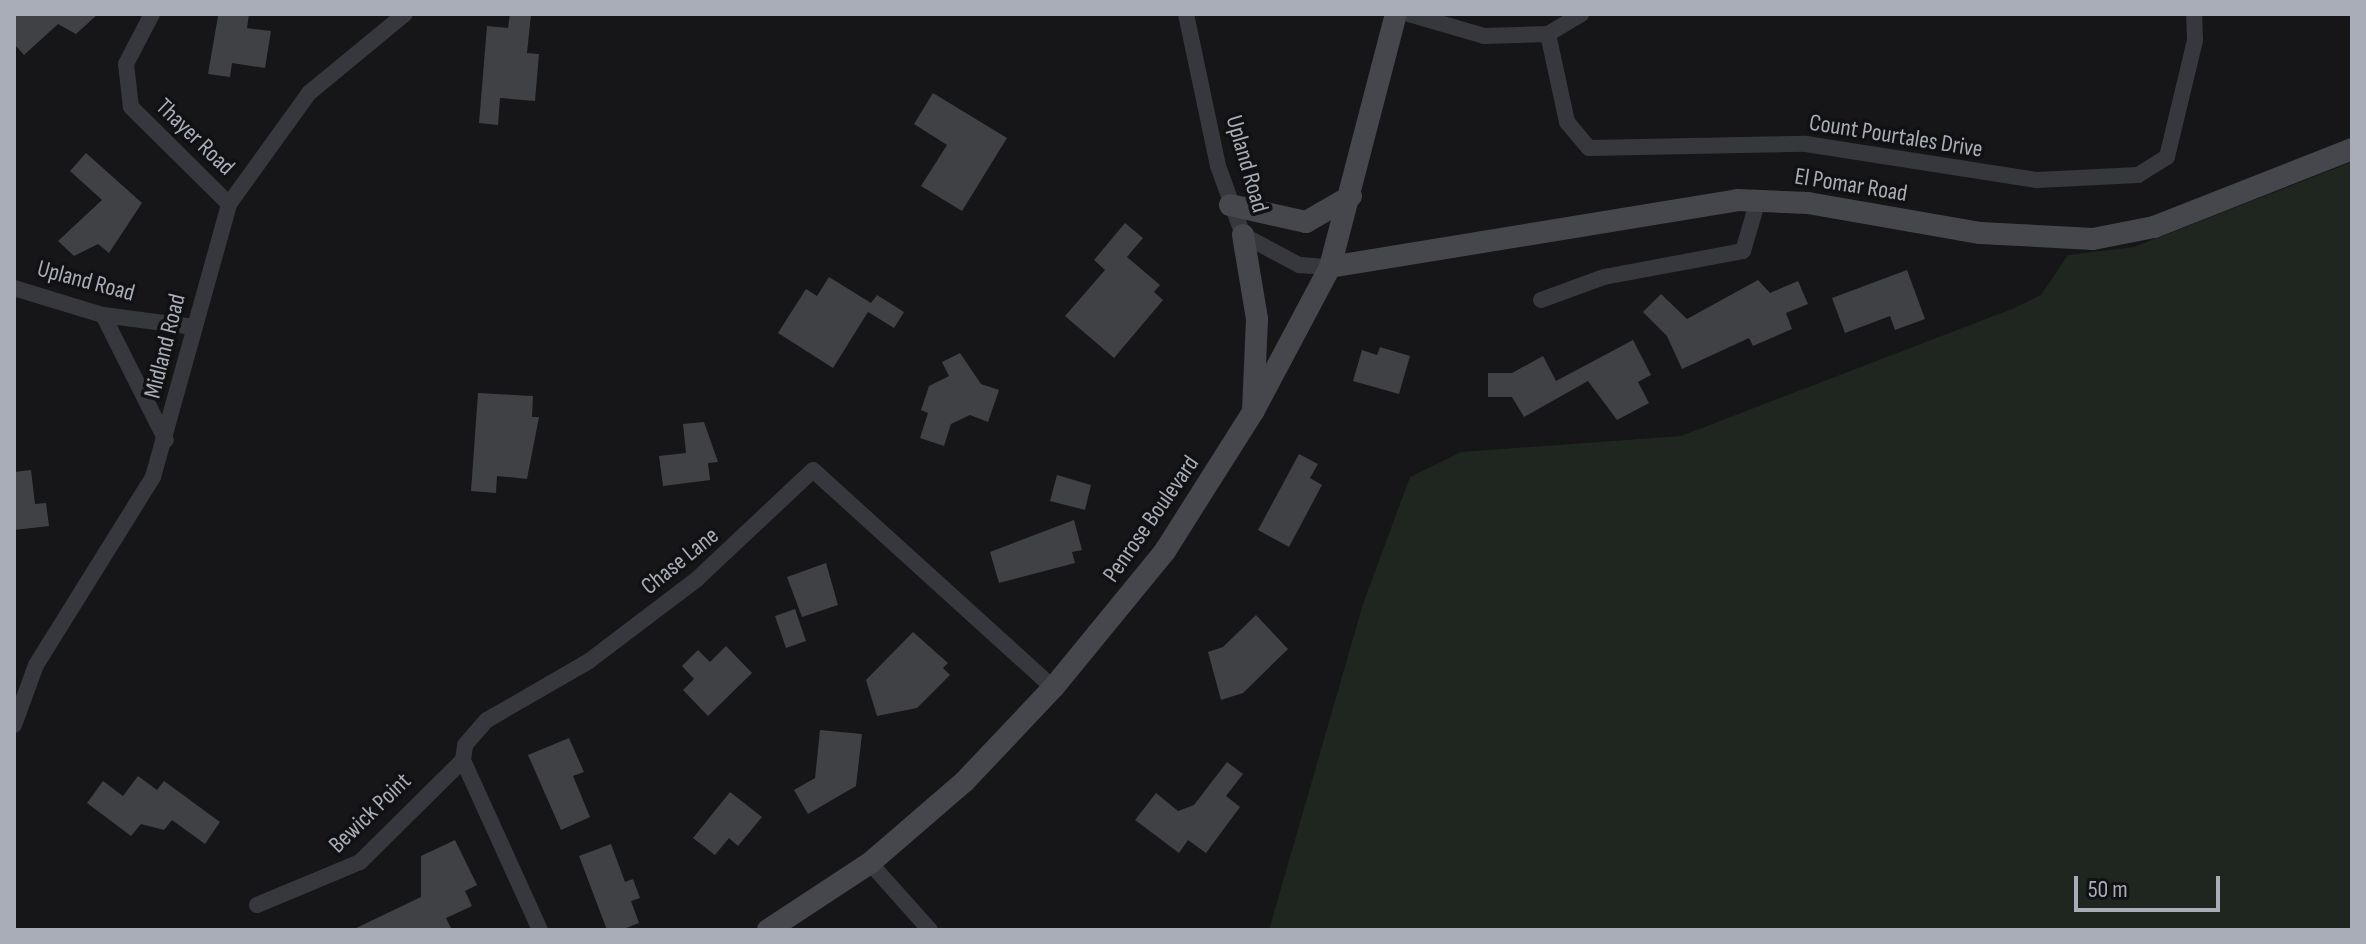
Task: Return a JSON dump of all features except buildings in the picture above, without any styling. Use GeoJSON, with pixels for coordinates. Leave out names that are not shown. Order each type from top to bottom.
{"type":"FeatureCollection","features":[{"type":"Feature","properties":{"kind":"street","name":"Thayer Road"},"geometry":{"type":"LineString","coordinates":[[152,14],[126,64],[131,107],[229,204]]}},
{"type":"Feature","properties":{"kind":"street","name":"Midland Road"},"geometry":{"type":"LineString","coordinates":[[14,725],[36,665],[137,507],[166,440],[229,204],[301,102],[405,14]]}},
{"type":"Feature","properties":{"kind":"street","name":"Upland Road"},"geometry":{"type":"LineString","coordinates":[[1186,14],[1230,205],[1243,235],[1299,265],[1330,267]]}},
{"type":"Feature","properties":{"kind":"street","name":"Penrose Boulevard"},"geometry":{"type":"LineString","coordinates":[[768,930],[870,863],[964,782],[1053,688],[1165,551],[1253,412],[1330,267],[1396,14]]}},
{"type":"Feature","properties":{"kind":"street"},"geometry":{"type":"LineString","coordinates":[[1409,14],[1484,36],[1548,34],[1581,14]]}},
{"type":"Feature","properties":{"kind":"street","name":"Count Pourtales Drive"},"geometry":{"type":"LineString","coordinates":[[1548,34],[1567,122],[1589,148],[1806,144],[2037,180],[2138,175],[2167,157],[2195,40],[2194,14]]}},
{"type":"Feature","properties":{"kind":"street","name":"El Pomar Road"},"geometry":{"type":"LineString","coordinates":[[1330,267],[1642,211],[1758,200],[1995,235],[2093,239],[2154,227],[2352,149]]}},
{"type":"Feature","properties":{"kind":"street"},"geometry":{"type":"LineString","coordinates":[[1230,205],[1306,222],[1351,196]]}},
{"type":"Feature","properties":{"kind":"street"},"geometry":{"type":"LineString","coordinates":[[1541,300],[1615,274],[1743,251],[1758,200]]}},
{"type":"Feature","properties":{"kind":"street"},"geometry":{"type":"LineString","coordinates":[[1243,235],[1257,319],[1253,412]]}},
{"type":"Feature","properties":{"kind":"street","name":"Upland Road"},"geometry":{"type":"LineString","coordinates":[[14,288],[103,315],[194,327]]}},
{"type":"Feature","properties":{"kind":"street"},"geometry":{"type":"LineString","coordinates":[[103,315],[166,440]]}},
{"type":"Feature","properties":{"kind":"street","name":"Chase Lane"},"geometry":{"type":"LineString","coordinates":[[463,760],[465,745],[487,720],[589,661],[663,606],[813,470],[1053,688]]}},
{"type":"Feature","properties":{"kind":"street"},"geometry":{"type":"LineString","coordinates":[[463,760],[540,930]]}},
{"type":"Feature","properties":{"kind":"street","name":"Bewick Point"},"geometry":{"type":"LineString","coordinates":[[257,905],[360,862],[463,760]]}},
{"type":"Feature","properties":{"kind":"street"},"geometry":{"type":"LineString","coordinates":[[870,863],[930,930]]}},
{"type":"Feature","properties":{"kind":"shaded area"},"geometry":{"type":"Polygon","coordinates":[[[2352,162],[2352,930],[1269,930],[1363,604],[1410,477],[1461,452],[1681,436],[2012,309],[2041,295],[2068,255],[2134,247],[2352,162]]]}}]}
